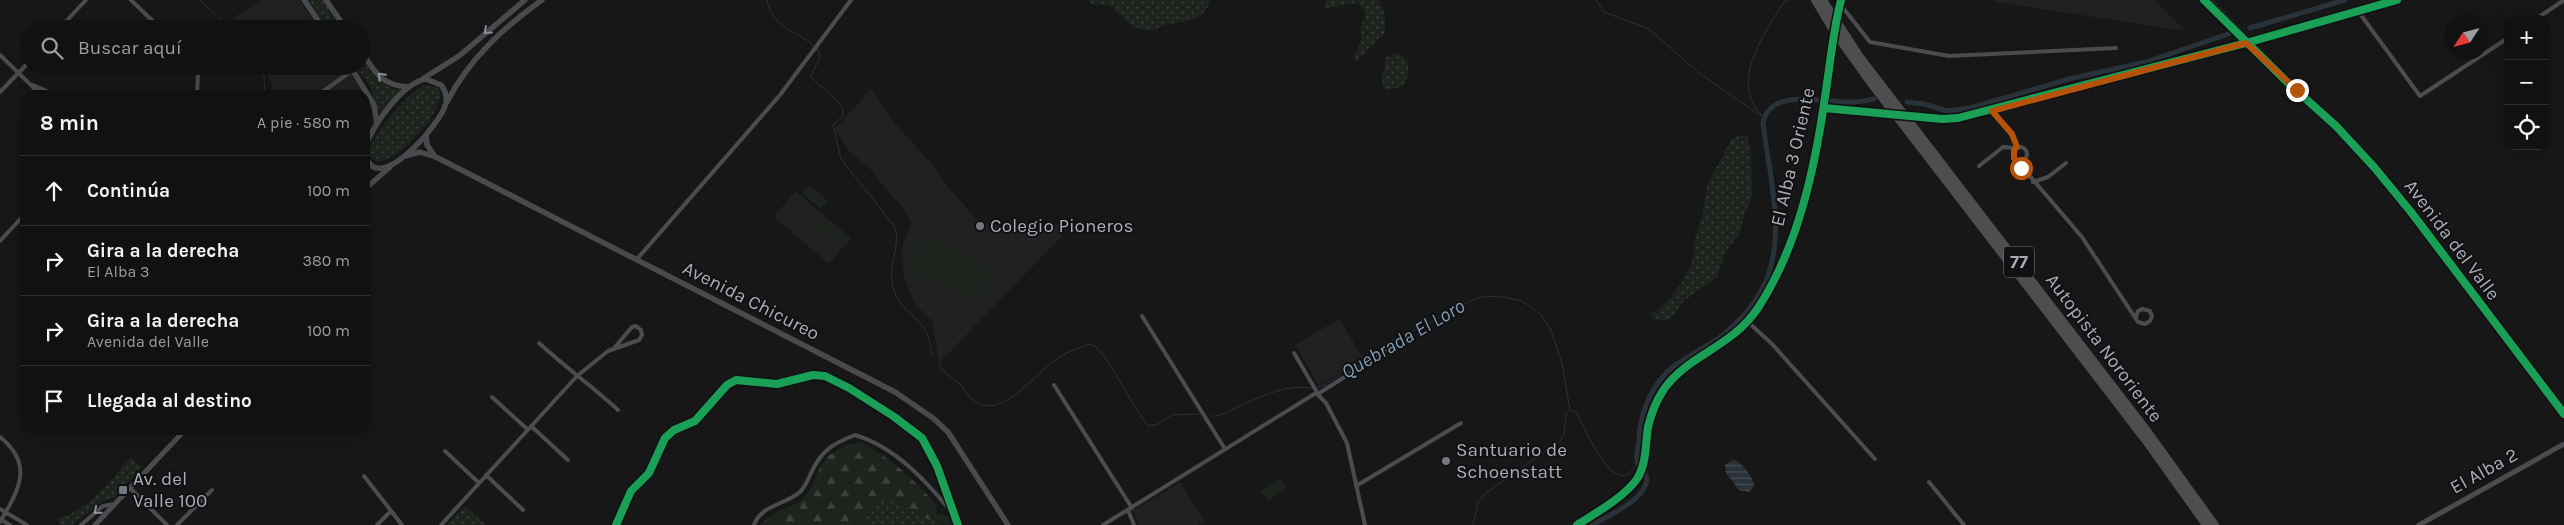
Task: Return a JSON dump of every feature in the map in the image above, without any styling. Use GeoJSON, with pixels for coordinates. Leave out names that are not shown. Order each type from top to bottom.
{"type":"FeatureCollection","features":[{"type":"Feature","properties":{"kind":"highway","name":"Autopista Nororiente"},"geometry":{"type":"LineString","coordinates":[[1814,0],[1834,32],[1870,82],[2146,441],[2206,525]]}},
{"type":"Feature","properties":{"kind":"highway","name":"Autopista Nororiente"},"geometry":{"type":"LineString","coordinates":[[1823,0],[1860,57],[2142,424],[2215,525]]}},
{"type":"Feature","properties":{"kind":"main road"},"geometry":{"type":"LineString","coordinates":[[304,0],[318,20]]}},
{"type":"Feature","properties":{"kind":"main road"},"geometry":{"type":"LineString","coordinates":[[326,0],[340,20]]}},
{"type":"Feature","properties":{"kind":"main road"},"geometry":{"type":"LineString","coordinates":[[370,140],[377,124],[410,87],[459,56],[525,0]]}},
{"type":"Feature","properties":{"kind":"main road"},"geometry":{"type":"LineString","coordinates":[[370,163],[375,167],[390,167],[404,156],[426,134],[445,106],[464,72],[480,52],[542,0]]}},
{"type":"Feature","properties":{"kind":"main road"},"geometry":{"type":"LineString","coordinates":[[370,63],[382,80],[396,86],[410,87]]}},
{"type":"Feature","properties":{"kind":"main road"},"geometry":{"type":"LineString","coordinates":[[355,75],[365,90]]}},
{"type":"Feature","properties":{"kind":"main road"},"geometry":{"type":"LineString","coordinates":[[422,79],[431,79],[441,85],[446,96],[445,106]]}},
{"type":"Feature","properties":{"kind":"main road"},"geometry":{"type":"LineString","coordinates":[[370,99],[374,105],[377,124]]}},
{"type":"Feature","properties":{"kind":"main road"},"geometry":{"type":"LineString","coordinates":[[426,134],[428,147],[436,157]]}},
{"type":"Feature","properties":{"kind":"main road","name":"Avenida Chicureo"},"geometry":{"type":"LineString","coordinates":[[404,156],[420,152],[436,157],[895,392],[933,418],[961,448],[1008,525]]}},
{"type":"Feature","properties":{"kind":"street"},"geometry":{"type":"LineString","coordinates":[[67,20],[86,0]]}},
{"type":"Feature","properties":{"kind":"street"},"geometry":{"type":"LineString","coordinates":[[131,0],[152,20]]}},
{"type":"Feature","properties":{"kind":"street"},"geometry":{"type":"LineString","coordinates":[[637,259],[780,95],[851,0]]}},
{"type":"Feature","properties":{"kind":"street","name":"Avenida del Valle"},"geometry":{"type":"LineString","coordinates":[[2204,0],[2349,140],[2397,194],[2564,414]]}},
{"type":"Feature","properties":{"kind":"street","name":"Avenida del Valle"},"geometry":{"type":"LineString","coordinates":[[2209,0],[2248,42]]}},
{"type":"Feature","properties":{"kind":"street"},"geometry":{"type":"LineString","coordinates":[[1914,115],[1948,119],[1992,111],[2397,0]]}},
{"type":"Feature","properties":{"kind":"street"},"geometry":{"type":"LineString","coordinates":[[2542,15],[2564,0]]}},
{"type":"Feature","properties":{"kind":"street"},"geometry":{"type":"LineString","coordinates":[[1839,11],[1841,2]]}},
{"type":"Feature","properties":{"kind":"street"},"geometry":{"type":"LineString","coordinates":[[1841,2],[1870,42],[1940,56],[2116,48]]}},
{"type":"Feature","properties":{"kind":"street"},"geometry":{"type":"LineString","coordinates":[[2358,11],[2420,96],[2504,41]]}},
{"type":"Feature","properties":{"kind":"street","name":"El Alba 3 Oriente"},"geometry":{"type":"LineString","coordinates":[[1577,525],[1618,497],[1638,477],[1644,463],[1650,420],[1666,387],[1688,365],[1722,345],[1748,322],[1766,293],[1792,236],[1808,185],[1826,97],[1833,44]]}},
{"type":"Feature","properties":{"kind":"street"},"geometry":{"type":"LineString","coordinates":[[0,55],[36,90]]}},
{"type":"Feature","properties":{"kind":"street"},"geometry":{"type":"LineString","coordinates":[[0,92],[18,74]]}},
{"type":"Feature","properties":{"kind":"street"},"geometry":{"type":"LineString","coordinates":[[197,90],[198,75]]}},
{"type":"Feature","properties":{"kind":"street"},"geometry":{"type":"LineString","coordinates":[[324,90],[342,75]]}},
{"type":"Feature","properties":{"kind":"street"},"geometry":{"type":"LineString","coordinates":[[31,85],[44,90]]}},
{"type":"Feature","properties":{"kind":"street"},"geometry":{"type":"LineString","coordinates":[[1824,106],[1885,113]]}},
{"type":"Feature","properties":{"kind":"street"},"geometry":{"type":"LineString","coordinates":[[1992,111],[2012,134],[2016,147],[2014,155],[2017,161],[2082,237],[2136,316],[2138,322],[2145,324],[2150,322],[2152,316],[2150,311],[2142,309],[2136,316]]}},
{"type":"Feature","properties":{"kind":"street"},"geometry":{"type":"LineString","coordinates":[[1979,166],[2003,147],[2022,147],[2027,153],[2025,159],[2017,161]]}},
{"type":"Feature","properties":{"kind":"street"},"geometry":{"type":"LineString","coordinates":[[2033,182],[2048,177],[2066,162]]}},
{"type":"Feature","properties":{"kind":"street"},"geometry":{"type":"LineString","coordinates":[[370,185],[390,167]]}},
{"type":"Feature","properties":{"kind":"street"},"geometry":{"type":"LineString","coordinates":[[0,241],[20,219]]}},
{"type":"Feature","properties":{"kind":"street"},"geometry":{"type":"LineString","coordinates":[[1142,316],[1225,449]]}},
{"type":"Feature","properties":{"kind":"street"},"geometry":{"type":"LineString","coordinates":[[1748,322],[1772,344],[1875,459]]}},
{"type":"Feature","properties":{"kind":"street"},"geometry":{"type":"LineString","coordinates":[[441,525],[577,376],[615,347],[632,327],[636,326],[641,330],[642,335],[639,340],[615,347]]}},
{"type":"Feature","properties":{"kind":"street"},"geometry":{"type":"LineString","coordinates":[[539,344],[577,376],[584,379],[618,410]]}},
{"type":"Feature","properties":{"kind":"street"},"geometry":{"type":"LineString","coordinates":[[1103,525],[1310,395],[1318,394],[1388,349]]}},
{"type":"Feature","properties":{"kind":"street"},"geometry":{"type":"LineString","coordinates":[[1294,353],[1318,394],[1326,403],[1344,436],[1365,525]]}},
{"type":"Feature","properties":{"kind":"street"},"geometry":{"type":"LineString","coordinates":[[616,525],[631,491],[649,473],[665,438],[674,430],[695,421],[727,385],[736,380],[777,384],[813,374],[825,376],[849,388],[922,438],[937,466],[951,499],[958,525]]}},
{"type":"Feature","properties":{"kind":"street"},"geometry":{"type":"LineString","coordinates":[[1054,385],[1130,509],[1134,525]]}},
{"type":"Feature","properties":{"kind":"street"},"geometry":{"type":"LineString","coordinates":[[492,397],[568,460]]}},
{"type":"Feature","properties":{"kind":"street"},"geometry":{"type":"LineString","coordinates":[[1356,486],[1461,423]]}},
{"type":"Feature","properties":{"kind":"street"},"geometry":{"type":"LineString","coordinates":[[95,525],[180,435]]}},
{"type":"Feature","properties":{"kind":"street"},"geometry":{"type":"LineString","coordinates":[[754,525],[757,516],[800,492],[827,448],[855,435],[870,440],[893,454],[914,471],[955,517]]}},
{"type":"Feature","properties":{"kind":"street"},"geometry":{"type":"LineString","coordinates":[[0,437],[15,453],[21,474],[18,490],[6,513],[0,520],[10,525]]}},
{"type":"Feature","properties":{"kind":"street","name":"El Alba 2"},"geometry":{"type":"LineString","coordinates":[[2418,525],[2564,444]]}},
{"type":"Feature","properties":{"kind":"street"},"geometry":{"type":"LineString","coordinates":[[445,451],[480,483]]}},
{"type":"Feature","properties":{"kind":"street"},"geometry":{"type":"LineString","coordinates":[[486,475],[523,510]]}},
{"type":"Feature","properties":{"kind":"street"},"geometry":{"type":"LineString","coordinates":[[364,476],[402,525]]}},
{"type":"Feature","properties":{"kind":"street"},"geometry":{"type":"LineString","coordinates":[[1929,482],[1964,525]]}},
{"type":"Feature","properties":{"kind":"street"},"geometry":{"type":"LineString","coordinates":[[130,488],[167,525]]}},
{"type":"Feature","properties":{"kind":"street"},"geometry":{"type":"LineString","coordinates":[[177,525],[212,490]]}},
{"type":"Feature","properties":{"kind":"street"},"geometry":{"type":"LineString","coordinates":[[81,525],[103,506],[115,504]]}},
{"type":"Feature","properties":{"kind":"street"},"geometry":{"type":"LineString","coordinates":[[0,509],[26,525]]}},
{"type":"Feature","properties":{"kind":"street"},"geometry":{"type":"LineString","coordinates":[[377,525],[391,510]]}},
{"type":"Feature","properties":{"kind":"shaded area"},"geometry":{"type":"Polygon","coordinates":[[[260,0],[299,0],[313,20],[230,20],[260,0]]]}},
{"type":"Feature","properties":{"kind":"shaded area"},"geometry":{"type":"Polygon","coordinates":[[[1996,0],[2154,0],[2186,31],[1995,2],[1996,0]]]}},
{"type":"Feature","properties":{"kind":"shaded area"},"geometry":{"type":"Polygon","coordinates":[[[266,75],[352,75],[361,90],[271,90],[272,84],[266,75]]]}},
{"type":"Feature","properties":{"kind":"shaded area","name":"Colegio Pioneros"},"geometry":{"type":"Polygon","coordinates":[[[871,89],[893,121],[978,220],[993,225],[1016,220],[1052,226],[1062,223],[1064,227],[1062,236],[939,363],[932,321],[914,303],[904,277],[901,250],[911,223],[903,207],[871,170],[850,152],[835,129],[871,89]]]}},
{"type":"Feature","properties":{"kind":"shaded area"},"geometry":{"type":"Polygon","coordinates":[[[795,191],[851,238],[829,264],[774,217],[795,191]]]}},
{"type":"Feature","properties":{"kind":"shaded area"},"geometry":{"type":"Polygon","coordinates":[[[1339,319],[1364,359],[1319,386],[1295,345],[1339,319]]]}},
{"type":"Feature","properties":{"kind":"shaded area"},"geometry":{"type":"Polygon","coordinates":[[[1733,460],[1743,467],[1752,479],[1754,486],[1749,492],[1739,490],[1726,473],[1725,465],[1733,460]]]}},
{"type":"Feature","properties":{"kind":"shaded area"},"geometry":{"type":"Polygon","coordinates":[[[1180,482],[1205,521],[1198,525],[1139,525],[1133,511],[1180,482]]]}},
{"type":"Feature","properties":{"kind":"green space"},"geometry":{"type":"Polygon","coordinates":[[[308,0],[323,0],[336,20],[322,20],[308,0]]]}},
{"type":"Feature","properties":{"kind":"green space"},"geometry":{"type":"Polygon","coordinates":[[[1088,0],[1210,0],[1203,13],[1198,17],[1151,31],[1134,27],[1110,6],[1093,5],[1088,0]]]}},
{"type":"Feature","properties":{"kind":"green space"},"geometry":{"type":"Polygon","coordinates":[[[1327,0],[1379,0],[1385,15],[1385,33],[1356,62],[1353,58],[1361,41],[1361,26],[1365,17],[1364,9],[1358,3],[1326,8],[1324,5],[1327,0]]]}},
{"type":"Feature","properties":{"kind":"green space"},"geometry":{"type":"Polygon","coordinates":[[[1395,53],[1400,54],[1407,61],[1408,75],[1404,85],[1390,90],[1384,88],[1381,78],[1385,68],[1385,58],[1395,53]]]}},
{"type":"Feature","properties":{"kind":"green space"},"geometry":{"type":"Polygon","coordinates":[[[370,70],[381,82],[400,90],[380,115],[371,88],[362,75],[370,75],[370,70]]]}},
{"type":"Feature","properties":{"kind":"green space"},"geometry":{"type":"Polygon","coordinates":[[[423,86],[436,88],[440,96],[436,109],[427,124],[399,152],[386,160],[376,161],[370,154],[370,151],[377,135],[400,105],[423,86]]]}},
{"type":"Feature","properties":{"kind":"green space"},"geometry":{"type":"Polygon","coordinates":[[[1741,135],[1747,136],[1751,152],[1752,196],[1743,219],[1740,234],[1726,251],[1717,277],[1685,300],[1670,319],[1662,321],[1652,318],[1652,314],[1671,298],[1692,262],[1695,238],[1703,214],[1707,184],[1732,139],[1741,135]]]}},
{"type":"Feature","properties":{"kind":"green space"},"geometry":{"type":"Polygon","coordinates":[[[809,185],[828,201],[821,209],[802,193],[809,185]]]}},
{"type":"Feature","properties":{"kind":"green space"},"geometry":{"type":"Polygon","coordinates":[[[824,219],[843,235],[836,244],[817,228],[824,219]]]}},
{"type":"Feature","properties":{"kind":"green space"},"geometry":{"type":"Polygon","coordinates":[[[929,238],[978,259],[986,268],[989,276],[987,287],[975,297],[967,297],[949,294],[917,281],[909,275],[904,264],[907,248],[915,240],[929,238]],[[923,241],[917,244],[909,253],[908,261],[911,269],[923,241]],[[913,271],[929,283],[940,288],[961,295],[969,295],[913,271]]]}},
{"type":"Feature","properties":{"kind":"green space"},"geometry":{"type":"Polygon","coordinates":[[[861,442],[893,463],[911,478],[937,505],[936,513],[948,516],[952,525],[932,521],[896,502],[886,499],[875,499],[862,525],[761,525],[778,511],[799,502],[807,495],[823,462],[832,453],[843,447],[861,442]]]}},
{"type":"Feature","properties":{"kind":"green space"},"geometry":{"type":"Polygon","coordinates":[[[130,458],[142,467],[115,497],[103,501],[72,525],[59,525],[58,518],[69,515],[89,502],[107,485],[130,458]]]}},
{"type":"Feature","properties":{"kind":"green space"},"geometry":{"type":"Polygon","coordinates":[[[1279,478],[1287,488],[1268,501],[1261,491],[1279,478]]]}},
{"type":"Feature","properties":{"kind":"green space"},"geometry":{"type":"Polygon","coordinates":[[[889,498],[942,525],[862,525],[875,499],[889,498]]]}},
{"type":"Feature","properties":{"kind":"green space"},"geometry":{"type":"Polygon","coordinates":[[[465,506],[486,525],[446,525],[465,506]]]}},
{"type":"Feature","properties":{"kind":"waterway"},"geometry":{"type":"LineString","coordinates":[[200,0],[221,20]]}},
{"type":"Feature","properties":{"kind":"waterway","name":"Quebrada El Loro"},"geometry":{"type":"LineString","coordinates":[[767,0],[774,18],[814,46]]}},
{"type":"Feature","properties":{"kind":"waterway"},"geometry":{"type":"LineString","coordinates":[[1596,0],[1604,12],[1649,29],[1699,73],[1764,118]]}},
{"type":"Feature","properties":{"kind":"waterway"},"geometry":{"type":"LineString","coordinates":[[1762,116],[1753,102],[1749,88],[1749,73],[1753,58],[1767,28],[1784,2],[1788,0]]}},
{"type":"Feature","properties":{"kind":"waterway"},"geometry":{"type":"LineString","coordinates":[[2250,28],[2345,0]]}},
{"type":"Feature","properties":{"kind":"waterway"},"geometry":{"type":"LineString","coordinates":[[1907,102],[1924,104],[1947,111],[1970,108],[2069,79],[2146,62],[2231,33]]}},
{"type":"Feature","properties":{"kind":"waterway","name":"Quebrada El Loro"},"geometry":{"type":"LineString","coordinates":[[817,48],[820,57],[811,76],[836,100],[843,110],[843,116],[833,125],[841,159],[895,227],[893,287],[903,307],[921,324],[927,333],[932,356]]}},
{"type":"Feature","properties":{"kind":"waterway"},"geometry":{"type":"LineString","coordinates":[[263,75],[265,90]]}},
{"type":"Feature","properties":{"kind":"waterway"},"geometry":{"type":"LineString","coordinates":[[1592,525],[1626,506],[1641,493],[1645,486],[1647,478],[1637,462],[1640,430],[1649,399],[1660,381],[1674,366],[1719,338],[1732,327],[1745,314],[1765,283],[1775,244],[1776,224],[1763,123],[1767,112],[1775,105],[1796,99],[1851,102],[1874,99]]}},
{"type":"Feature","properties":{"kind":"waterway","name":"Quebrada El Loro"},"geometry":{"type":"LineString","coordinates":[[1316,388],[1325,385],[1398,337],[1428,324],[1472,300],[1485,296],[1519,300],[1541,315],[1550,328],[1562,363],[1570,410],[1576,412],[1602,459],[1616,474],[1623,476],[1630,473],[1637,463]]}},
{"type":"Feature","properties":{"kind":"waterway","name":"Quebrada El Loro"},"geometry":{"type":"LineString","coordinates":[[939,364],[943,371],[961,385],[973,400],[979,404],[992,405],[1001,403],[1019,392],[1054,361],[1091,344],[1104,356],[1148,426],[1158,424],[1172,415],[1199,414]]}},
{"type":"Feature","properties":{"kind":"waterway","name":"Quebrada El Loro"},"geometry":{"type":"LineString","coordinates":[[1212,416],[1218,416],[1275,391],[1300,387],[1312,388]]}},
{"type":"Feature","properties":{"kind":"waterway"},"geometry":{"type":"LineString","coordinates":[[1473,525],[1478,502],[1486,493],[1561,440],[1564,435],[1566,414],[1570,410]]}},
{"type":"Feature","properties":{"kind":"cycle path"},"geometry":{"type":"LineString","coordinates":[[1577,525],[1617,498],[1637,479],[1644,460],[1648,427],[1656,403],[1664,389],[1685,367],[1723,342],[1747,322],[1772,284],[1794,233],[1810,179],[1841,0]]}},
{"type":"Feature","properties":{"kind":"cycle path"},"geometry":{"type":"LineString","coordinates":[[2204,0],[2287,82],[2336,126],[2374,167],[2411,212],[2564,414]]}},
{"type":"Feature","properties":{"kind":"cycle path"},"geometry":{"type":"LineString","coordinates":[[1824,108],[1942,119],[1958,118],[2246,43],[2397,0]]}},
{"type":"Feature","properties":{"kind":"cycle path"},"geometry":{"type":"LineString","coordinates":[[616,525],[631,491],[649,473],[665,438],[674,430],[695,421],[727,385],[736,380],[777,384],[813,375],[825,376],[849,388],[893,416],[922,438],[937,466],[958,525]]}},
{"type":"Feature","properties":{"kind":"place","name":"Colegio Pioneros"},"geometry":{"type":"Point","coordinates":[980,226]}},
{"type":"Feature","properties":{"kind":"place","name":"Santuario de Schoenstatt"},"geometry":{"type":"Point","coordinates":[1446,461]}},
{"type":"Feature","properties":{"kind":"place","name":"Av. del Valle 100"},"geometry":{"type":"Point","coordinates":[123,490]}},
{"type":"Feature","properties":{"kind":"route"},"geometry":{"type":"LineString","coordinates":[[2021,168],[2014,156],[2014,150],[2017,147],[2014,137],[1992,111],[2246,43],[2297,90]]}}]}
